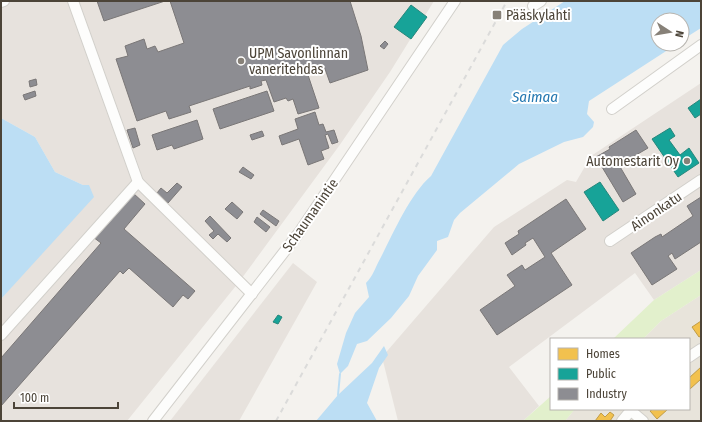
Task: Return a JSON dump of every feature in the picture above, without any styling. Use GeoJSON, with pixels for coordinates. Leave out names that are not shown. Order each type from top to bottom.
{"type":"FeatureCollection","features":[{"type":"Feature","properties":{"kind":"street"},"geometry":{"type":"LineString","coordinates":[[73,1],[138,182],[252,294]]}},
{"type":"Feature","properties":{"kind":"street","name":"Schaumanintie"},"geometry":{"type":"LineString","coordinates":[[153,421],[298,234],[455,1]]}},
{"type":"Feature","properties":{"kind":"street"},"geometry":{"type":"LineString","coordinates":[[612,109],[701,45]]}},
{"type":"Feature","properties":{"kind":"street","name":"Ainonkatu"},"geometry":{"type":"LineString","coordinates":[[610,241],[701,180]]}},
{"type":"Feature","properties":{"kind":"street"},"geometry":{"type":"LineString","coordinates":[[1,335],[138,182]]}},
{"type":"Feature","properties":{"kind":"street"},"geometry":{"type":"LineString","coordinates":[[690,356],[701,349]]}},
{"type":"Feature","properties":{"kind":"street"},"geometry":{"type":"LineString","coordinates":[[622,421],[631,410],[643,421]]}},
{"type":"Feature","properties":{"kind":"shaded area"},"geometry":{"type":"Polygon","coordinates":[[[1,1],[434,1],[390,72],[339,146],[239,282],[127,421],[1,421],[1,299],[31,264],[83,185],[55,172],[35,137],[1,118],[1,1]]]}},
{"type":"Feature","properties":{"kind":"shaded area"},"geometry":{"type":"Polygon","coordinates":[[[701,83],[701,270],[654,300],[635,273],[509,367],[539,406],[523,421],[398,421],[382,357],[494,227],[567,180],[576,182],[591,156],[701,83]]]}},
{"type":"Feature","properties":{"kind":"shaded area"},"geometry":{"type":"Polygon","coordinates":[[[293,263],[317,282],[239,421],[170,421],[293,263]]]}},
{"type":"Feature","properties":{"kind":"shaded area"},"geometry":{"type":"Polygon","coordinates":[[[701,295],[701,421],[565,421],[574,410],[690,410],[690,338],[644,338],[661,321],[701,295]]]}},
{"type":"Feature","properties":{"kind":"green space"},"geometry":{"type":"Polygon","coordinates":[[[701,270],[701,295],[661,321],[644,338],[614,338],[654,300],[701,270]]]}},
{"type":"Feature","properties":{"kind":"green space"},"geometry":{"type":"Polygon","coordinates":[[[550,397],[550,410],[574,410],[565,421],[523,421],[550,397]]]}},
{"type":"Feature","properties":{"kind":"water","name":"Saimaa"},"geometry":{"type":"Polygon","coordinates":[[[565,1],[701,1],[701,28],[690,35],[690,12],[650,12],[650,52],[665,52],[589,101],[587,114],[594,122],[593,127],[583,137],[564,142],[519,164],[460,213],[454,220],[448,237],[437,241],[437,250],[418,276],[409,296],[391,318],[367,341],[357,344],[348,366],[340,374],[337,364],[346,333],[355,313],[369,297],[366,283],[372,275],[396,226],[416,193],[431,176],[503,45],[522,29],[565,1]]]}},
{"type":"Feature","properties":{"kind":"water"},"geometry":{"type":"Polygon","coordinates":[[[1,118],[35,137],[55,172],[83,185],[89,185],[94,197],[1,299],[1,118]]]}},
{"type":"Feature","properties":{"kind":"water"},"geometry":{"type":"Polygon","coordinates":[[[384,346],[388,355],[379,368],[367,403],[377,421],[316,421],[338,395],[372,363],[384,346]]]}},
{"type":"Feature","properties":{"kind":"building: Homes"},"geometry":{"type":"Polygon","coordinates":[[[701,321],[701,336],[699,337],[692,327],[701,321]]]}},
{"type":"Feature","properties":{"kind":"building: Homes"},"geometry":{"type":"Polygon","coordinates":[[[701,367],[701,379],[690,389],[690,377],[701,367]]]}},
{"type":"Feature","properties":{"kind":"building: Homes"},"geometry":{"type":"Polygon","coordinates":[[[652,410],[667,410],[657,419],[650,411],[652,410]]]}},
{"type":"Feature","properties":{"kind":"building: Homes"},"geometry":{"type":"Polygon","coordinates":[[[610,412],[614,415],[610,421],[595,421],[601,413],[605,417],[610,412]]]}},
{"type":"Feature","properties":{"kind":"building: Public"},"geometry":{"type":"Polygon","coordinates":[[[411,5],[427,17],[411,39],[394,27],[411,5]]]}},
{"type":"Feature","properties":{"kind":"building: Public"},"geometry":{"type":"Polygon","coordinates":[[[701,99],[701,114],[695,118],[688,108],[701,99]]]}},
{"type":"Feature","properties":{"kind":"building: Public"},"geometry":{"type":"Polygon","coordinates":[[[670,128],[675,136],[669,140],[680,155],[689,148],[699,163],[678,177],[652,139],[670,128]]]}},
{"type":"Feature","properties":{"kind":"building: Public"},"geometry":{"type":"Polygon","coordinates":[[[600,182],[619,210],[603,221],[584,192],[600,182]]]}},
{"type":"Feature","properties":{"kind":"building: Public"},"geometry":{"type":"Polygon","coordinates":[[[278,315],[282,317],[278,324],[273,322],[278,315]]]}},
{"type":"Feature","properties":{"kind":"building: Industry"},"geometry":{"type":"Polygon","coordinates":[[[97,1],[165,1],[104,21],[97,1]]]}},
{"type":"Feature","properties":{"kind":"building: Industry","name":"UPM Savonlinnan vaneritehdas"},"geometry":{"type":"Polygon","coordinates":[[[170,1],[350,1],[361,36],[368,70],[330,83],[324,66],[315,69],[314,64],[305,66],[319,108],[298,114],[293,99],[288,101],[286,98],[274,102],[266,80],[261,81],[262,85],[250,89],[250,86],[189,106],[191,112],[169,119],[166,111],[137,121],[116,59],[128,56],[125,46],[144,39],[147,49],[155,46],[158,52],[184,43],[170,1]]]}},
{"type":"Feature","properties":{"kind":"building: Industry"},"geometry":{"type":"Polygon","coordinates":[[[385,41],[388,44],[384,49],[380,46],[385,41]]]}},
{"type":"Feature","properties":{"kind":"building: Industry"},"geometry":{"type":"Polygon","coordinates":[[[36,79],[37,85],[30,87],[29,81],[36,79]]]}},
{"type":"Feature","properties":{"kind":"building: Industry"},"geometry":{"type":"Polygon","coordinates":[[[35,91],[36,96],[25,100],[23,95],[35,91]]]}},
{"type":"Feature","properties":{"kind":"building: Industry"},"geometry":{"type":"Polygon","coordinates":[[[267,91],[274,111],[220,129],[213,109],[267,91]]]}},
{"type":"Feature","properties":{"kind":"building: Industry"},"geometry":{"type":"Polygon","coordinates":[[[315,112],[319,125],[323,124],[326,132],[334,130],[338,142],[332,144],[328,134],[325,135],[329,148],[321,151],[324,159],[308,165],[299,139],[282,145],[279,136],[298,129],[295,119],[315,112]]]}},
{"type":"Feature","properties":{"kind":"building: Industry"},"geometry":{"type":"Polygon","coordinates":[[[197,120],[203,139],[174,149],[172,145],[157,150],[152,135],[197,120]]]}},
{"type":"Feature","properties":{"kind":"building: Industry"},"geometry":{"type":"Polygon","coordinates":[[[135,128],[140,145],[133,148],[127,130],[135,128]]]}},
{"type":"Feature","properties":{"kind":"building: Industry"},"geometry":{"type":"Polygon","coordinates":[[[636,130],[648,148],[619,165],[636,194],[623,202],[596,157],[610,149],[609,147],[636,130]]]}},
{"type":"Feature","properties":{"kind":"building: Industry"},"geometry":{"type":"Polygon","coordinates":[[[262,131],[264,136],[252,140],[250,135],[262,131]]]}},
{"type":"Feature","properties":{"kind":"building: Industry"},"geometry":{"type":"Polygon","coordinates":[[[243,167],[254,175],[251,179],[239,172],[243,167]]]}},
{"type":"Feature","properties":{"kind":"building: Industry"},"geometry":{"type":"Polygon","coordinates":[[[177,183],[182,187],[168,203],[157,193],[161,188],[167,193],[177,183]]]}},
{"type":"Feature","properties":{"kind":"building: Industry"},"geometry":{"type":"Polygon","coordinates":[[[133,193],[145,204],[124,229],[195,291],[188,299],[183,295],[173,307],[129,268],[123,274],[120,271],[1,406],[1,358],[101,243],[93,237],[133,193]]]}},
{"type":"Feature","properties":{"kind":"building: Industry"},"geometry":{"type":"Polygon","coordinates":[[[701,197],[701,242],[675,259],[672,253],[668,256],[677,269],[652,285],[631,253],[655,237],[661,234],[662,237],[693,216],[687,206],[701,197]]]}},
{"type":"Feature","properties":{"kind":"building: Industry"},"geometry":{"type":"Polygon","coordinates":[[[566,199],[586,229],[551,253],[572,285],[497,335],[480,310],[515,286],[507,275],[522,265],[525,270],[545,257],[533,238],[512,255],[505,243],[519,234],[518,231],[566,199]]]}},
{"type":"Feature","properties":{"kind":"building: Industry"},"geometry":{"type":"Polygon","coordinates":[[[232,202],[243,212],[237,219],[225,209],[232,202]]]}},
{"type":"Feature","properties":{"kind":"building: Industry"},"geometry":{"type":"Polygon","coordinates":[[[263,210],[279,221],[276,226],[260,214],[263,210]]]}},
{"type":"Feature","properties":{"kind":"building: Industry"},"geometry":{"type":"Polygon","coordinates":[[[210,216],[231,238],[227,242],[218,234],[213,239],[209,235],[214,231],[205,221],[210,216]]]}},
{"type":"Feature","properties":{"kind":"building: Industry"},"geometry":{"type":"Polygon","coordinates":[[[257,217],[270,227],[266,232],[254,222],[257,217]]]}},
{"type":"Feature","properties":{"kind":"waterway"},"geometry":{"type":"LineString","coordinates":[[338,395],[340,374]]}},
{"type":"Feature","properties":{"kind":"railway"},"geometry":{"type":"LineString","coordinates":[[276,421],[507,1]]}},
{"type":"Feature","properties":{"kind":"place","name":"Pääskylahti"},"geometry":{"type":"Point","coordinates":[497,15]}},
{"type":"Feature","properties":{"kind":"place","name":"UPM Savonlinnan vaneritehdas"},"geometry":{"type":"Point","coordinates":[241,61]}},
{"type":"Feature","properties":{"kind":"place","name":"Automestarit Oy"},"geometry":{"type":"Point","coordinates":[687,161]}}]}
